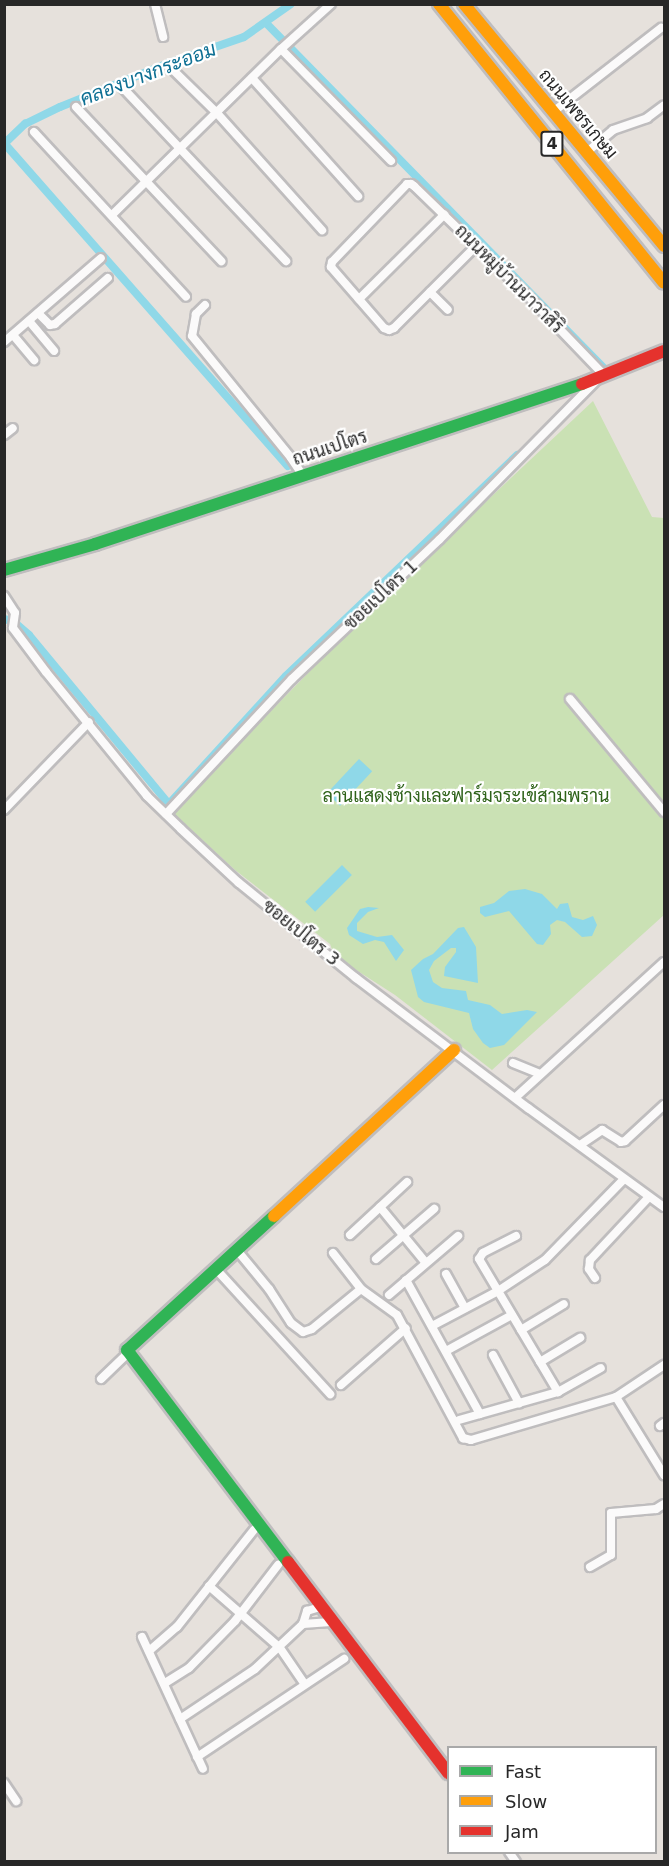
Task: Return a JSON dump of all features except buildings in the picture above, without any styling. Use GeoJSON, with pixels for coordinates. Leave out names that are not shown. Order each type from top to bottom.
{"type":"FeatureCollection","features":[{"type":"Feature","properties":{"kind":"street"},"geometry":{"type":"LineString","coordinates":[[155,4],[163,37]]}},
{"type":"Feature","properties":{"kind":"street"},"geometry":{"type":"LineString","coordinates":[[112,215],[283,47],[331,4]]}},
{"type":"Feature","properties":{"kind":"street","name":"4"},"geometry":{"type":"LineString","coordinates":[[439,4],[664,283]]}},
{"type":"Feature","properties":{"kind":"street","name":"ถนนเพชรเกษม"},"geometry":{"type":"LineString","coordinates":[[464,4],[664,246]]}},
{"type":"Feature","properties":{"kind":"street"},"geometry":{"type":"LineString","coordinates":[[553,111],[661,28]]}},
{"type":"Feature","properties":{"kind":"street"},"geometry":{"type":"LineString","coordinates":[[283,47],[391,161]]}},
{"type":"Feature","properties":{"kind":"street"},"geometry":{"type":"LineString","coordinates":[[171,68],[216,112],[322,231]]}},
{"type":"Feature","properties":{"kind":"street"},"geometry":{"type":"LineString","coordinates":[[252,78],[358,196]]}},
{"type":"Feature","properties":{"kind":"street"},"geometry":{"type":"LineString","coordinates":[[123,88],[286,261]]}},
{"type":"Feature","properties":{"kind":"street"},"geometry":{"type":"LineString","coordinates":[[587,152],[613,130],[647,118],[664,105]]}},
{"type":"Feature","properties":{"kind":"street"},"geometry":{"type":"LineString","coordinates":[[76,107],[221,261]]}},
{"type":"Feature","properties":{"kind":"street"},"geometry":{"type":"LineString","coordinates":[[34,132],[186,297]]}},
{"type":"Feature","properties":{"kind":"street","name":"ถนนหมู่บ้านนาวาสิริ"},"geometry":{"type":"LineString","coordinates":[[358,299],[333,271],[332,262],[407,184],[411,184],[476,246],[599,378]]}},
{"type":"Feature","properties":{"kind":"street"},"geometry":{"type":"LineString","coordinates":[[444,215],[358,299],[384,328],[389,330],[394,328],[476,246]]}},
{"type":"Feature","properties":{"kind":"street"},"geometry":{"type":"LineString","coordinates":[[4,342],[101,258]]}},
{"type":"Feature","properties":{"kind":"street"},"geometry":{"type":"LineString","coordinates":[[38,313],[50,325],[55,324],[108,278]]}},
{"type":"Feature","properties":{"kind":"street"},"geometry":{"type":"LineString","coordinates":[[430,292],[448,310]]}},
{"type":"Feature","properties":{"kind":"street"},"geometry":{"type":"LineString","coordinates":[[205,305],[196,314],[192,336],[303,476]]}},
{"type":"Feature","properties":{"kind":"street"},"geometry":{"type":"LineString","coordinates":[[29,321],[54,351]]}},
{"type":"Feature","properties":{"kind":"street"},"geometry":{"type":"LineString","coordinates":[[13,335],[34,360]]}},
{"type":"Feature","properties":{"kind":"street","name":"ถนนเปโตร"},"geometry":{"type":"LineString","coordinates":[[4,570],[303,476],[599,378],[664,351]]}},
{"type":"Feature","properties":{"kind":"street","name":"ซอยเปโตร 1"},"geometry":{"type":"LineString","coordinates":[[166,814],[292,679],[439,540],[599,378]]}},
{"type":"Feature","properties":{"kind":"street"},"geometry":{"type":"LineString","coordinates":[[4,435],[14,428]]}},
{"type":"Feature","properties":{"kind":"street","name":"ซอยเปโตร 3"},"geometry":{"type":"LineString","coordinates":[[4,596],[15,613],[11,627],[46,672],[141,788],[239,883],[357,978],[664,1207]]}},
{"type":"Feature","properties":{"kind":"street"},"geometry":{"type":"LineString","coordinates":[[570,699],[664,812]]}},
{"type":"Feature","properties":{"kind":"street"},"geometry":{"type":"LineString","coordinates":[[4,810],[89,722]]}},
{"type":"Feature","properties":{"kind":"street"},"geometry":{"type":"LineString","coordinates":[[516,1097],[664,962]]}},
{"type":"Feature","properties":{"kind":"street"},"geometry":{"type":"LineString","coordinates":[[447,1772],[128,1353],[127,1347],[454,1050]]}},
{"type":"Feature","properties":{"kind":"street"},"geometry":{"type":"LineString","coordinates":[[513,1063],[540,1074]]}},
{"type":"Feature","properties":{"kind":"street"},"geometry":{"type":"LineString","coordinates":[[580,1145],[602,1130],[621,1142],[626,1142],[664,1106]]}},
{"type":"Feature","properties":{"kind":"street"},"geometry":{"type":"LineString","coordinates":[[432,1326],[498,1291],[545,1260],[624,1179]]}},
{"type":"Feature","properties":{"kind":"street"},"geometry":{"type":"LineString","coordinates":[[350,1235],[407,1182]]}},
{"type":"Feature","properties":{"kind":"street"},"geometry":{"type":"LineString","coordinates":[[595,1278],[589,1269],[590,1260],[649,1197]]}},
{"type":"Feature","properties":{"kind":"street"},"geometry":{"type":"LineString","coordinates":[[380,1207],[426,1263]]}},
{"type":"Feature","properties":{"kind":"street"},"geometry":{"type":"LineString","coordinates":[[376,1259],[434,1209]]}},
{"type":"Feature","properties":{"kind":"street"},"geometry":{"type":"LineString","coordinates":[[389,1295],[458,1236]]}},
{"type":"Feature","properties":{"kind":"street"},"geometry":{"type":"LineString","coordinates":[[516,1236],[480,1256],[558,1392]]}},
{"type":"Feature","properties":{"kind":"street"},"geometry":{"type":"LineString","coordinates":[[236,1249],[269,1289],[291,1323],[303,1332],[312,1329],[361,1289]]}},
{"type":"Feature","properties":{"kind":"street"},"geometry":{"type":"LineString","coordinates":[[333,1253],[361,1289],[397,1315],[463,1438],[471,1440],[616,1397],[664,1367]]}},
{"type":"Feature","properties":{"kind":"street"},"geometry":{"type":"LineString","coordinates":[[215,1268],[330,1394]]}},
{"type":"Feature","properties":{"kind":"street"},"geometry":{"type":"LineString","coordinates":[[446,1274],[465,1308]]}},
{"type":"Feature","properties":{"kind":"street"},"geometry":{"type":"LineString","coordinates":[[406,1280],[480,1414]]}},
{"type":"Feature","properties":{"kind":"street"},"geometry":{"type":"LineString","coordinates":[[521,1330],[564,1304]]}},
{"type":"Feature","properties":{"kind":"street"},"geometry":{"type":"LineString","coordinates":[[446,1351],[513,1315]]}},
{"type":"Feature","properties":{"kind":"street"},"geometry":{"type":"LineString","coordinates":[[341,1385],[406,1328]]}},
{"type":"Feature","properties":{"kind":"street"},"geometry":{"type":"LineString","coordinates":[[540,1362],[580,1338]]}},
{"type":"Feature","properties":{"kind":"street"},"geometry":{"type":"LineString","coordinates":[[102,1378],[128,1353]]}},
{"type":"Feature","properties":{"kind":"street"},"geometry":{"type":"LineString","coordinates":[[493,1355],[519,1403]]}},
{"type":"Feature","properties":{"kind":"street"},"geometry":{"type":"LineString","coordinates":[[459,1420],[558,1392],[601,1368]]}},
{"type":"Feature","properties":{"kind":"street"},"geometry":{"type":"LineString","coordinates":[[616,1397],[664,1475]]}},
{"type":"Feature","properties":{"kind":"street"},"geometry":{"type":"LineString","coordinates":[[590,1567],[610,1555],[611,1513],[656,1509],[664,1504]]}},
{"type":"Feature","properties":{"kind":"street"},"geometry":{"type":"LineString","coordinates":[[149,1651],[177,1627],[254,1530]]}},
{"type":"Feature","properties":{"kind":"street"},"geometry":{"type":"LineString","coordinates":[[165,1683],[189,1668],[241,1614],[278,1565]]}},
{"type":"Feature","properties":{"kind":"street"},"geometry":{"type":"LineString","coordinates":[[209,1586],[279,1648],[304,1683]]}},
{"type":"Feature","properties":{"kind":"street"},"geometry":{"type":"LineString","coordinates":[[180,1719],[255,1669],[303,1624],[306,1611],[322,1606]]}},
{"type":"Feature","properties":{"kind":"street"},"geometry":{"type":"LineString","coordinates":[[303,1624],[334,1622]]}},
{"type":"Feature","properties":{"kind":"street"},"geometry":{"type":"LineString","coordinates":[[141,1637],[165,1683],[203,1769]]}},
{"type":"Feature","properties":{"kind":"street"},"geometry":{"type":"LineString","coordinates":[[197,1757],[304,1683],[344,1659]]}},
{"type":"Feature","properties":{"kind":"street"},"geometry":{"type":"LineString","coordinates":[[4,1783],[16,1801]]}},
{"type":"Feature","properties":{"kind":"green space","name":"ลานแสดงช้างและฟาร์มจระเข้สามพราน"},"geometry":{"type":"Polygon","coordinates":[[[593,401],[652,517],[664,518],[664,915],[492,1070],[395,995],[350,966],[333,952],[330,944],[235,870],[172,812],[361,619],[593,401]]]}},
{"type":"Feature","properties":{"kind":"water"},"geometry":{"type":"Polygon","coordinates":[[[359,759],[372,771],[340,806],[327,793],[359,759]]]}},
{"type":"Feature","properties":{"kind":"water"},"geometry":{"type":"Polygon","coordinates":[[[342,865],[352,875],[315,912],[305,902],[342,865]]]}},
{"type":"Feature","properties":{"kind":"water"},"geometry":{"type":"Polygon","coordinates":[[[525,889],[542,894],[557,909],[560,904],[568,903],[572,917],[583,920],[593,916],[597,925],[592,936],[582,937],[565,922],[557,920],[550,925],[551,934],[543,945],[537,944],[509,911],[485,917],[480,913],[480,907],[494,903],[509,891],[525,889]]]}},
{"type":"Feature","properties":{"kind":"water"},"geometry":{"type":"Polygon","coordinates":[[[379,908],[368,912],[357,923],[357,931],[377,937],[392,935],[404,950],[396,961],[384,942],[375,940],[363,944],[349,935],[347,928],[360,909],[379,908]]]}},
{"type":"Feature","properties":{"kind":"water"},"geometry":{"type":"Polygon","coordinates":[[[464,927],[476,947],[478,983],[444,976],[445,967],[456,952],[456,948],[451,948],[434,961],[429,970],[433,982],[442,988],[466,991],[468,1000],[490,1005],[502,1014],[527,1010],[537,1012],[504,1045],[490,1048],[483,1043],[473,1029],[469,1013],[424,1002],[418,997],[411,970],[423,959],[433,954],[458,928],[464,927]]]}},
{"type":"Feature","properties":{"kind":"waterway","name":"คลองบางกระออม"},"geometry":{"type":"LineString","coordinates":[[5,143],[25,124],[60,107],[169,63],[244,37],[291,4]]}},
{"type":"Feature","properties":{"kind":"waterway"},"geometry":{"type":"LineString","coordinates":[[266,23],[606,370],[600,377]]}},
{"type":"Feature","properties":{"kind":"waterway"},"geometry":{"type":"LineString","coordinates":[[4,143],[288,466]]}},
{"type":"Feature","properties":{"kind":"waterway"},"geometry":{"type":"LineString","coordinates":[[4,619],[13,621],[29,635],[169,804],[286,676],[517,455]]}},
{"type":"Feature","properties":{"kind":"traffic: fast"},"geometry":{"type":"LineString","coordinates":[[4,570],[95,544],[582,384]]}},
{"type":"Feature","properties":{"kind":"traffic: fast"},"geometry":{"type":"LineString","coordinates":[[274,1216],[127,1350],[288,1562]]}},
{"type":"Feature","properties":{"kind":"traffic: slow"},"geometry":{"type":"LineString","coordinates":[[439,4],[664,283]]}},
{"type":"Feature","properties":{"kind":"traffic: slow"},"geometry":{"type":"LineString","coordinates":[[464,4],[664,246]]}},
{"type":"Feature","properties":{"kind":"traffic: slow"},"geometry":{"type":"LineString","coordinates":[[274,1216],[454,1050]]}},
{"type":"Feature","properties":{"kind":"traffic: jam"},"geometry":{"type":"LineString","coordinates":[[582,384],[664,351]]}},
{"type":"Feature","properties":{"kind":"traffic: jam"},"geometry":{"type":"LineString","coordinates":[[288,1562],[447,1772]]}}]}
